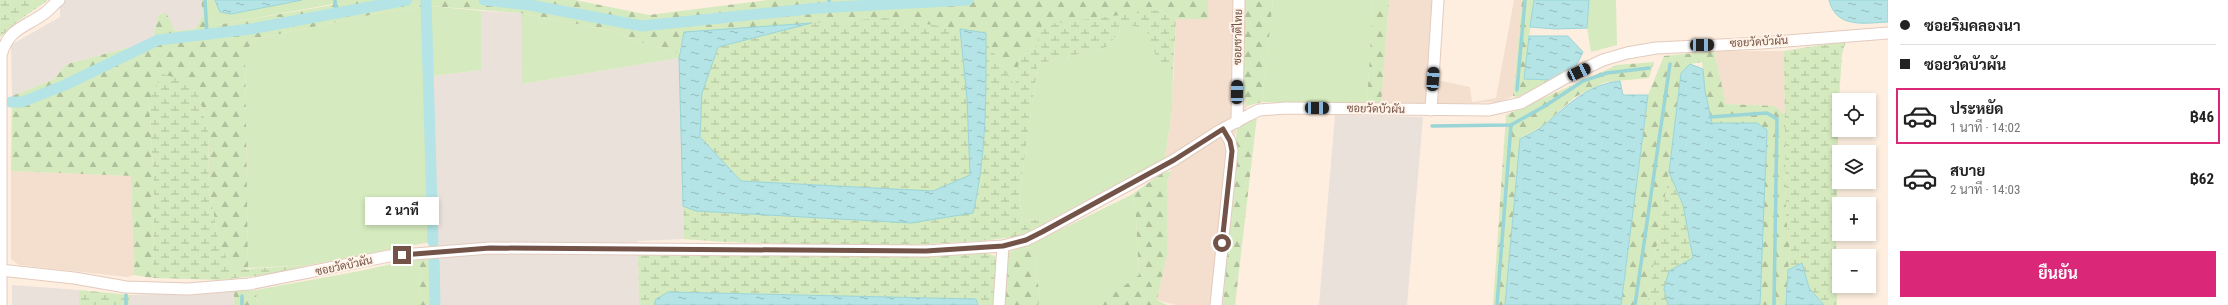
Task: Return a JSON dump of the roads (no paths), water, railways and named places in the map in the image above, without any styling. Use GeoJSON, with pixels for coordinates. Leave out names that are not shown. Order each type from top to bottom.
{"type":"FeatureCollection","features":[{"type":"Feature","properties":{"kind":"street"},"geometry":{"type":"LineString","coordinates":[[1,305],[1,55],[5,43],[14,31],[45,13],[59,0]]}},
{"type":"Feature","properties":{"kind":"street","name":"ซอยชาติไทย"},"geometry":{"type":"LineString","coordinates":[[1237,122],[1238,0]]}},
{"type":"Feature","properties":{"kind":"street"},"geometry":{"type":"LineString","coordinates":[[1431,110],[1438,0]]}},
{"type":"Feature","properties":{"kind":"street","name":"ซอยวัดบัวผัน"},"geometry":{"type":"LineString","coordinates":[[1,270],[74,278],[126,287],[188,289],[249,284],[389,256],[490,248],[926,251],[1003,246],[1026,240],[1042,232],[1174,160],[1223,129],[1259,110],[1286,108],[1470,111],[1507,107],[1534,96],[1566,77],[1603,60],[1628,53],[1662,48],[1762,43],[1888,33]]}},
{"type":"Feature","properties":{"kind":"street"},"geometry":{"type":"LineString","coordinates":[[1216,305],[1232,151],[1230,141],[1223,129]]}},
{"type":"Feature","properties":{"kind":"street"},"geometry":{"type":"LineString","coordinates":[[999,305],[1003,246]]}},
{"type":"Feature","properties":{"kind":"water"},"geometry":{"type":"Polygon","coordinates":[[[215,0],[302,0],[231,14],[220,12],[215,0]]]}},
{"type":"Feature","properties":{"kind":"water"},"geometry":{"type":"Polygon","coordinates":[[[1534,0],[1589,0],[1587,28],[1555,29],[1530,27],[1534,0]]]}},
{"type":"Feature","properties":{"kind":"water"},"geometry":{"type":"Polygon","coordinates":[[[1829,0],[1888,0],[1888,22],[1861,23],[1845,20],[1838,16],[1829,0]]]}},
{"type":"Feature","properties":{"kind":"water"},"geometry":{"type":"Polygon","coordinates":[[[812,23],[718,47],[702,93],[700,137],[741,181],[933,191],[970,175],[967,98],[960,29],[986,33],[985,123],[981,168],[973,213],[911,223],[696,211],[683,206],[679,58],[684,32],[812,23]]]}},
{"type":"Feature","properties":{"kind":"water"},"geometry":{"type":"Polygon","coordinates":[[[1529,36],[1568,36],[1583,52],[1574,70],[1551,80],[1524,79],[1529,36]]]}},
{"type":"Feature","properties":{"kind":"water"},"geometry":{"type":"Polygon","coordinates":[[[1690,64],[1703,69],[1705,91],[1712,123],[1757,123],[1767,130],[1760,305],[1668,305],[1664,289],[1669,271],[1693,258],[1683,205],[1669,172],[1681,73],[1690,64]]]}},
{"type":"Feature","properties":{"kind":"water"},"geometry":{"type":"Polygon","coordinates":[[[1620,81],[1623,95],[1648,95],[1621,305],[1505,305],[1520,139],[1541,127],[1570,103],[1588,91],[1598,86],[1620,81]]]}},
{"type":"Feature","properties":{"kind":"water"},"geometry":{"type":"Polygon","coordinates":[[[1802,263],[1809,288],[1824,305],[1786,305],[1788,270],[1802,263]]]}},
{"type":"Feature","properties":{"kind":"water"},"geometry":{"type":"Polygon","coordinates":[[[668,292],[976,299],[978,305],[655,305],[655,300],[668,292]]]}},
{"type":"Feature","properties":{"kind":"waterway"},"geometry":{"type":"LineString","coordinates":[[205,0],[207,34]]}},
{"type":"Feature","properties":{"kind":"waterway"},"geometry":{"type":"LineString","coordinates":[[335,0],[336,13]]}},
{"type":"Feature","properties":{"kind":"waterway"},"geometry":{"type":"LineString","coordinates":[[11,102],[22,102],[65,85],[158,40],[251,29],[407,0]]}},
{"type":"Feature","properties":{"kind":"waterway"},"geometry":{"type":"LineString","coordinates":[[426,0],[433,242]]}},
{"type":"Feature","properties":{"kind":"waterway"},"geometry":{"type":"LineString","coordinates":[[484,0],[530,5],[642,26],[818,8],[968,0]]}},
{"type":"Feature","properties":{"kind":"waterway"},"geometry":{"type":"LineString","coordinates":[[829,0],[830,8]]}},
{"type":"Feature","properties":{"kind":"waterway"},"geometry":{"type":"LineString","coordinates":[[1517,90],[1525,0]]}},
{"type":"Feature","properties":{"kind":"waterway"},"geometry":{"type":"LineString","coordinates":[[1635,305],[1670,64]]}},
{"type":"Feature","properties":{"kind":"waterway"},"geometry":{"type":"LineString","coordinates":[[1432,126],[1511,125],[1545,106],[1583,81],[1607,73],[1649,68]]}},
{"type":"Feature","properties":{"kind":"waterway"},"geometry":{"type":"LineString","coordinates":[[1710,117],[1767,113],[1777,119],[1774,305]]}},
{"type":"Feature","properties":{"kind":"waterway"},"geometry":{"type":"LineString","coordinates":[[1497,305],[1511,125]]}},
{"type":"Feature","properties":{"kind":"waterway"},"geometry":{"type":"LineString","coordinates":[[434,261],[435,305]]}},
{"type":"Feature","properties":{"kind":"waterway"},"geometry":{"type":"LineString","coordinates":[[126,295],[126,305]]}},
{"type":"Feature","properties":{"kind":"waterway"},"geometry":{"type":"LineString","coordinates":[[242,296],[242,305]]}}]}
